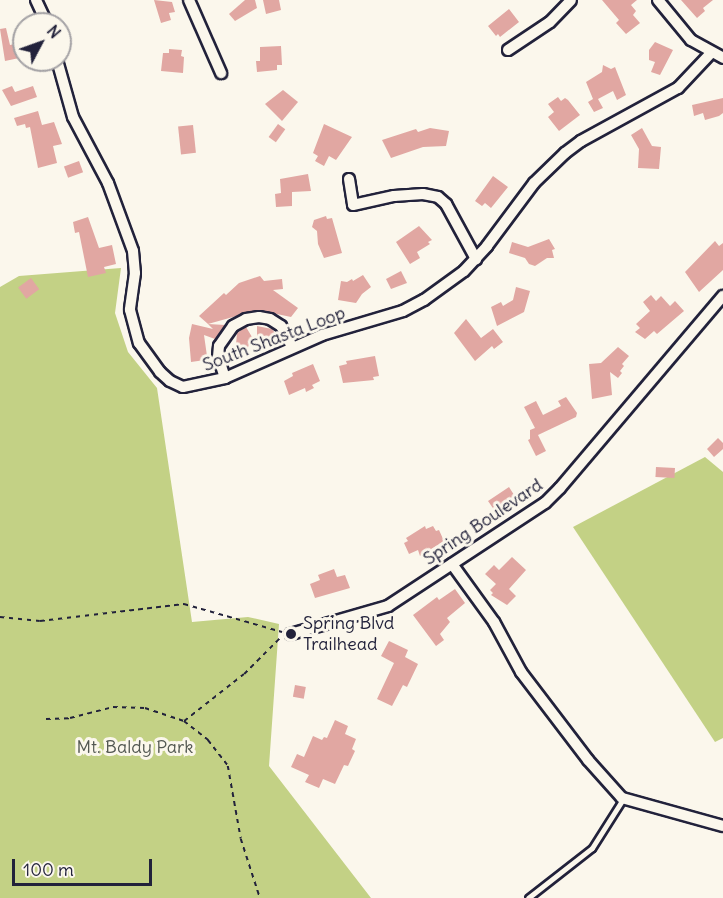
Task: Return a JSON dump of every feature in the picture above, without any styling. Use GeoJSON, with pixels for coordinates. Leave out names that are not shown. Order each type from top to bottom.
{"type":"FeatureCollection","features":[{"type":"Feature","properties":{"kind":"street"},"geometry":{"type":"LineString","coordinates":[[189,0],[221,73]]}},
{"type":"Feature","properties":{"kind":"street"},"geometry":{"type":"LineString","coordinates":[[508,50],[550,22],[571,0]]}},
{"type":"Feature","properties":{"kind":"street"},"geometry":{"type":"LineString","coordinates":[[658,0],[691,40],[723,58]]}},
{"type":"Feature","properties":{"kind":"street","name":"South Shasta Loop"},"geometry":{"type":"LineString","coordinates":[[60,72],[73,117],[108,183],[133,251],[135,273],[130,310],[139,343],[160,372],[177,385],[190,386],[225,378],[292,347],[413,306],[446,285],[476,259],[534,183],[565,153],[581,141],[678,88],[711,53]]}},
{"type":"Feature","properties":{"kind":"street"},"geometry":{"type":"LineString","coordinates":[[349,179],[353,205],[394,196],[423,194],[438,197],[447,204],[476,259]]}},
{"type":"Feature","properties":{"kind":"street","name":"Spring Boulevard"},"geometry":{"type":"LineString","coordinates":[[291,634],[380,610],[552,496],[723,296]]}},
{"type":"Feature","properties":{"kind":"street"},"geometry":{"type":"LineString","coordinates":[[225,378],[218,357],[219,345],[233,326],[246,319],[259,317],[270,319],[281,326],[292,347]]}},
{"type":"Feature","properties":{"kind":"street"},"geometry":{"type":"LineString","coordinates":[[452,564],[494,622],[521,672],[588,760],[624,799],[723,826]]}},
{"type":"Feature","properties":{"kind":"lane"},"geometry":{"type":"LineString","coordinates":[[528,898],[592,848],[624,799]]}},
{"type":"Feature","properties":{"kind":"path"},"geometry":{"type":"LineString","coordinates":[[0,617],[40,621],[184,604],[291,634]]}},
{"type":"Feature","properties":{"kind":"path"},"geometry":{"type":"LineString","coordinates":[[184,721],[244,674],[277,638],[291,634]]}},
{"type":"Feature","properties":{"kind":"path"},"geometry":{"type":"LineString","coordinates":[[46,719],[56,720],[113,707],[129,706],[165,713],[184,721],[208,740],[228,766],[241,839],[260,898]]}},
{"type":"Feature","properties":{"kind":"green space","name":"Mt. Baldy Park"},"geometry":{"type":"Polygon","coordinates":[[[121,268],[115,313],[128,352],[157,388],[192,622],[248,617],[279,624],[269,766],[371,898],[0,898],[0,287],[19,276],[121,268]]]}},
{"type":"Feature","properties":{"kind":"green space"},"geometry":{"type":"Polygon","coordinates":[[[705,457],[723,472],[723,738],[715,742],[573,527],[705,457]]]}},
{"type":"Feature","properties":{"kind":"building"},"geometry":{"type":"Polygon","coordinates":[[[154,0],[172,2],[175,12],[169,13],[171,20],[161,23],[154,0]]]}},
{"type":"Feature","properties":{"kind":"building"},"geometry":{"type":"Polygon","coordinates":[[[245,0],[255,0],[257,8],[235,21],[229,14],[245,0]]]}},
{"type":"Feature","properties":{"kind":"building"},"geometry":{"type":"Polygon","coordinates":[[[263,0],[279,0],[281,10],[266,14],[263,0]]]}},
{"type":"Feature","properties":{"kind":"building"},"geometry":{"type":"Polygon","coordinates":[[[602,0],[637,0],[631,5],[636,11],[633,15],[640,23],[626,34],[616,23],[619,20],[602,0]]]}},
{"type":"Feature","properties":{"kind":"building"},"geometry":{"type":"Polygon","coordinates":[[[681,0],[713,0],[703,8],[705,11],[697,18],[681,0]]]}},
{"type":"Feature","properties":{"kind":"building"},"geometry":{"type":"Polygon","coordinates":[[[509,9],[519,22],[500,37],[498,34],[496,36],[488,26],[509,9]]]}},
{"type":"Feature","properties":{"kind":"building"},"geometry":{"type":"Polygon","coordinates":[[[6,28],[10,45],[12,45],[12,60],[5,61],[0,29],[6,28]]]}},
{"type":"Feature","properties":{"kind":"building"},"geometry":{"type":"Polygon","coordinates":[[[655,42],[673,50],[660,75],[651,72],[655,62],[649,60],[649,50],[655,42]]]}},
{"type":"Feature","properties":{"kind":"building"},"geometry":{"type":"Polygon","coordinates":[[[281,46],[282,65],[277,65],[277,70],[257,72],[256,61],[260,61],[260,47],[281,46]]]}},
{"type":"Feature","properties":{"kind":"building"},"geometry":{"type":"Polygon","coordinates":[[[169,49],[182,50],[183,73],[161,71],[163,53],[169,53],[169,49]]]}},
{"type":"Feature","properties":{"kind":"building"},"geometry":{"type":"Polygon","coordinates":[[[603,65],[611,69],[615,67],[626,95],[617,100],[613,91],[598,99],[603,108],[594,112],[588,102],[593,99],[586,82],[602,72],[603,65]]]}},
{"type":"Feature","properties":{"kind":"building"},"geometry":{"type":"Polygon","coordinates":[[[12,86],[15,92],[33,86],[37,97],[11,106],[2,90],[12,86]]]}},
{"type":"Feature","properties":{"kind":"building"},"geometry":{"type":"Polygon","coordinates":[[[283,90],[298,102],[282,121],[265,104],[283,90]]]}},
{"type":"Feature","properties":{"kind":"building"},"geometry":{"type":"Polygon","coordinates":[[[558,97],[561,101],[565,98],[568,100],[580,115],[559,131],[548,117],[554,112],[548,104],[558,97]]]}},
{"type":"Feature","properties":{"kind":"building"},"geometry":{"type":"Polygon","coordinates":[[[723,98],[723,113],[719,116],[705,120],[703,113],[694,116],[692,105],[723,98]]]}},
{"type":"Feature","properties":{"kind":"building"},"geometry":{"type":"Polygon","coordinates":[[[38,111],[42,125],[54,122],[62,144],[53,146],[57,163],[38,168],[30,127],[26,128],[25,124],[17,126],[14,118],[38,111]]]}},
{"type":"Feature","properties":{"kind":"building"},"geometry":{"type":"Polygon","coordinates":[[[278,124],[285,129],[276,142],[269,137],[278,124]]]}},
{"type":"Feature","properties":{"kind":"building"},"geometry":{"type":"Polygon","coordinates":[[[324,124],[352,137],[336,160],[329,156],[324,166],[315,161],[318,156],[313,153],[324,124]]]}},
{"type":"Feature","properties":{"kind":"building"},"geometry":{"type":"Polygon","coordinates":[[[193,125],[196,153],[181,154],[178,127],[193,125]]]}},
{"type":"Feature","properties":{"kind":"building"},"geometry":{"type":"Polygon","coordinates":[[[430,128],[449,131],[446,146],[423,147],[391,158],[382,140],[416,129],[418,132],[430,128]]]}},
{"type":"Feature","properties":{"kind":"building"},"geometry":{"type":"Polygon","coordinates":[[[642,128],[652,146],[661,147],[659,169],[638,168],[639,149],[631,135],[642,128]]]}},
{"type":"Feature","properties":{"kind":"building"},"geometry":{"type":"Polygon","coordinates":[[[79,161],[83,172],[68,178],[64,166],[79,161]]]}},
{"type":"Feature","properties":{"kind":"building"},"geometry":{"type":"Polygon","coordinates":[[[308,174],[311,191],[292,192],[292,206],[276,207],[275,194],[281,193],[280,179],[308,174]]]}},
{"type":"Feature","properties":{"kind":"building"},"geometry":{"type":"Polygon","coordinates":[[[493,176],[508,187],[491,208],[485,203],[482,206],[475,201],[493,176]]]}},
{"type":"Feature","properties":{"kind":"building"},"geometry":{"type":"Polygon","coordinates":[[[326,216],[327,219],[332,218],[342,253],[324,258],[318,244],[317,231],[312,227],[314,220],[326,216]]]}},
{"type":"Feature","properties":{"kind":"building"},"geometry":{"type":"Polygon","coordinates":[[[88,217],[99,248],[112,245],[116,264],[104,267],[106,273],[88,277],[79,232],[75,233],[73,222],[88,217]]]}},
{"type":"Feature","properties":{"kind":"building"},"geometry":{"type":"Polygon","coordinates":[[[419,226],[432,240],[428,242],[430,244],[417,252],[420,258],[410,264],[396,242],[419,226]]]}},
{"type":"Feature","properties":{"kind":"building"},"geometry":{"type":"Polygon","coordinates":[[[549,239],[555,249],[552,250],[554,258],[547,258],[535,266],[529,264],[525,258],[509,253],[512,242],[528,247],[549,239]]]}},
{"type":"Feature","properties":{"kind":"building"},"geometry":{"type":"Polygon","coordinates":[[[715,241],[719,246],[723,243],[723,270],[699,292],[685,272],[715,241]]]}},
{"type":"Feature","properties":{"kind":"building"},"geometry":{"type":"Polygon","coordinates":[[[401,271],[407,283],[391,289],[386,279],[401,271]]]}},
{"type":"Feature","properties":{"kind":"building"},"geometry":{"type":"Polygon","coordinates":[[[363,275],[371,287],[356,303],[338,300],[341,281],[347,282],[352,279],[353,281],[363,275]]]}},
{"type":"Feature","properties":{"kind":"building"},"geometry":{"type":"Polygon","coordinates":[[[260,276],[264,281],[282,279],[283,289],[273,290],[298,308],[291,317],[258,310],[208,324],[199,316],[224,293],[226,295],[239,283],[260,276]]]}},
{"type":"Feature","properties":{"kind":"building"},"geometry":{"type":"Polygon","coordinates":[[[31,278],[39,289],[26,299],[18,287],[31,278]]]}},
{"type":"Feature","properties":{"kind":"building"},"geometry":{"type":"Polygon","coordinates":[[[516,287],[530,291],[524,312],[497,326],[491,307],[501,302],[503,306],[513,300],[516,287]]]}},
{"type":"Feature","properties":{"kind":"building"},"geometry":{"type":"Polygon","coordinates":[[[651,295],[656,301],[661,296],[670,306],[675,301],[684,311],[657,334],[654,331],[645,339],[635,332],[640,328],[636,324],[650,311],[643,302],[651,295]]]}},
{"type":"Feature","properties":{"kind":"building"},"geometry":{"type":"Polygon","coordinates":[[[466,319],[481,338],[493,329],[503,342],[494,349],[492,346],[475,361],[454,333],[466,319]]]}},
{"type":"Feature","properties":{"kind":"building"},"geometry":{"type":"Polygon","coordinates":[[[192,324],[213,329],[208,324],[225,325],[215,339],[204,335],[207,356],[211,356],[213,366],[205,367],[205,360],[191,362],[189,338],[192,324]]]}},
{"type":"Feature","properties":{"kind":"building"},"geometry":{"type":"Polygon","coordinates":[[[257,326],[272,329],[280,340],[257,342],[257,326]]]}},
{"type":"Feature","properties":{"kind":"building"},"geometry":{"type":"Polygon","coordinates":[[[246,327],[255,342],[250,342],[247,350],[236,345],[237,333],[246,327]]]}},
{"type":"Feature","properties":{"kind":"building"},"geometry":{"type":"Polygon","coordinates":[[[618,347],[629,356],[622,364],[624,366],[620,371],[622,373],[618,378],[610,372],[612,395],[592,399],[589,364],[601,363],[618,347]]]}},
{"type":"Feature","properties":{"kind":"building"},"geometry":{"type":"Polygon","coordinates":[[[375,356],[379,376],[373,377],[374,380],[343,383],[339,366],[347,364],[346,361],[375,356]]]}},
{"type":"Feature","properties":{"kind":"building"},"geometry":{"type":"Polygon","coordinates":[[[313,364],[320,381],[306,392],[305,388],[289,395],[284,381],[293,376],[292,373],[313,364]]]}},
{"type":"Feature","properties":{"kind":"building"},"geometry":{"type":"Polygon","coordinates":[[[566,397],[577,413],[576,417],[538,435],[546,451],[536,456],[528,440],[530,430],[535,428],[524,407],[536,401],[543,415],[561,406],[558,401],[566,397]]]}},
{"type":"Feature","properties":{"kind":"building"},"geometry":{"type":"Polygon","coordinates":[[[718,438],[723,443],[723,449],[714,457],[707,449],[718,438]]]}},
{"type":"Feature","properties":{"kind":"building"},"geometry":{"type":"Polygon","coordinates":[[[656,467],[675,468],[674,478],[655,477],[656,467]]]}},
{"type":"Feature","properties":{"kind":"building"},"geometry":{"type":"Polygon","coordinates":[[[509,487],[516,498],[514,503],[497,514],[488,501],[509,487]]]}},
{"type":"Feature","properties":{"kind":"building"},"geometry":{"type":"Polygon","coordinates":[[[425,526],[426,529],[433,526],[436,531],[439,530],[444,541],[420,556],[418,550],[409,554],[404,543],[408,541],[406,538],[425,526]]]}},
{"type":"Feature","properties":{"kind":"building"},"geometry":{"type":"Polygon","coordinates":[[[512,557],[526,570],[509,589],[516,596],[507,605],[491,595],[493,593],[490,590],[496,584],[485,574],[494,565],[499,570],[512,557]]]}},
{"type":"Feature","properties":{"kind":"building"},"geometry":{"type":"Polygon","coordinates":[[[334,569],[337,577],[345,575],[350,588],[315,598],[310,584],[320,580],[318,575],[334,569]]]}},
{"type":"Feature","properties":{"kind":"building"},"geometry":{"type":"Polygon","coordinates":[[[455,589],[465,603],[447,618],[450,622],[440,634],[444,640],[436,646],[413,615],[437,597],[439,600],[455,589]]]}},
{"type":"Feature","properties":{"kind":"building"},"geometry":{"type":"Polygon","coordinates":[[[389,641],[408,650],[405,657],[418,664],[407,687],[403,685],[392,706],[377,699],[394,663],[381,656],[389,641]]]}},
{"type":"Feature","properties":{"kind":"building"},"geometry":{"type":"Polygon","coordinates":[[[295,685],[306,687],[304,699],[293,697],[295,685]]]}},
{"type":"Feature","properties":{"kind":"building"},"geometry":{"type":"Polygon","coordinates":[[[335,720],[348,726],[345,734],[356,739],[352,749],[355,751],[348,766],[344,765],[335,784],[323,779],[319,788],[305,782],[309,775],[291,767],[297,754],[304,757],[313,736],[322,740],[324,737],[327,738],[335,720]]]}},
{"type":"Feature","properties":{"kind":"place","name":"Spring Blvd Trailhead"},"geometry":{"type":"Point","coordinates":[291,634]}}]}
